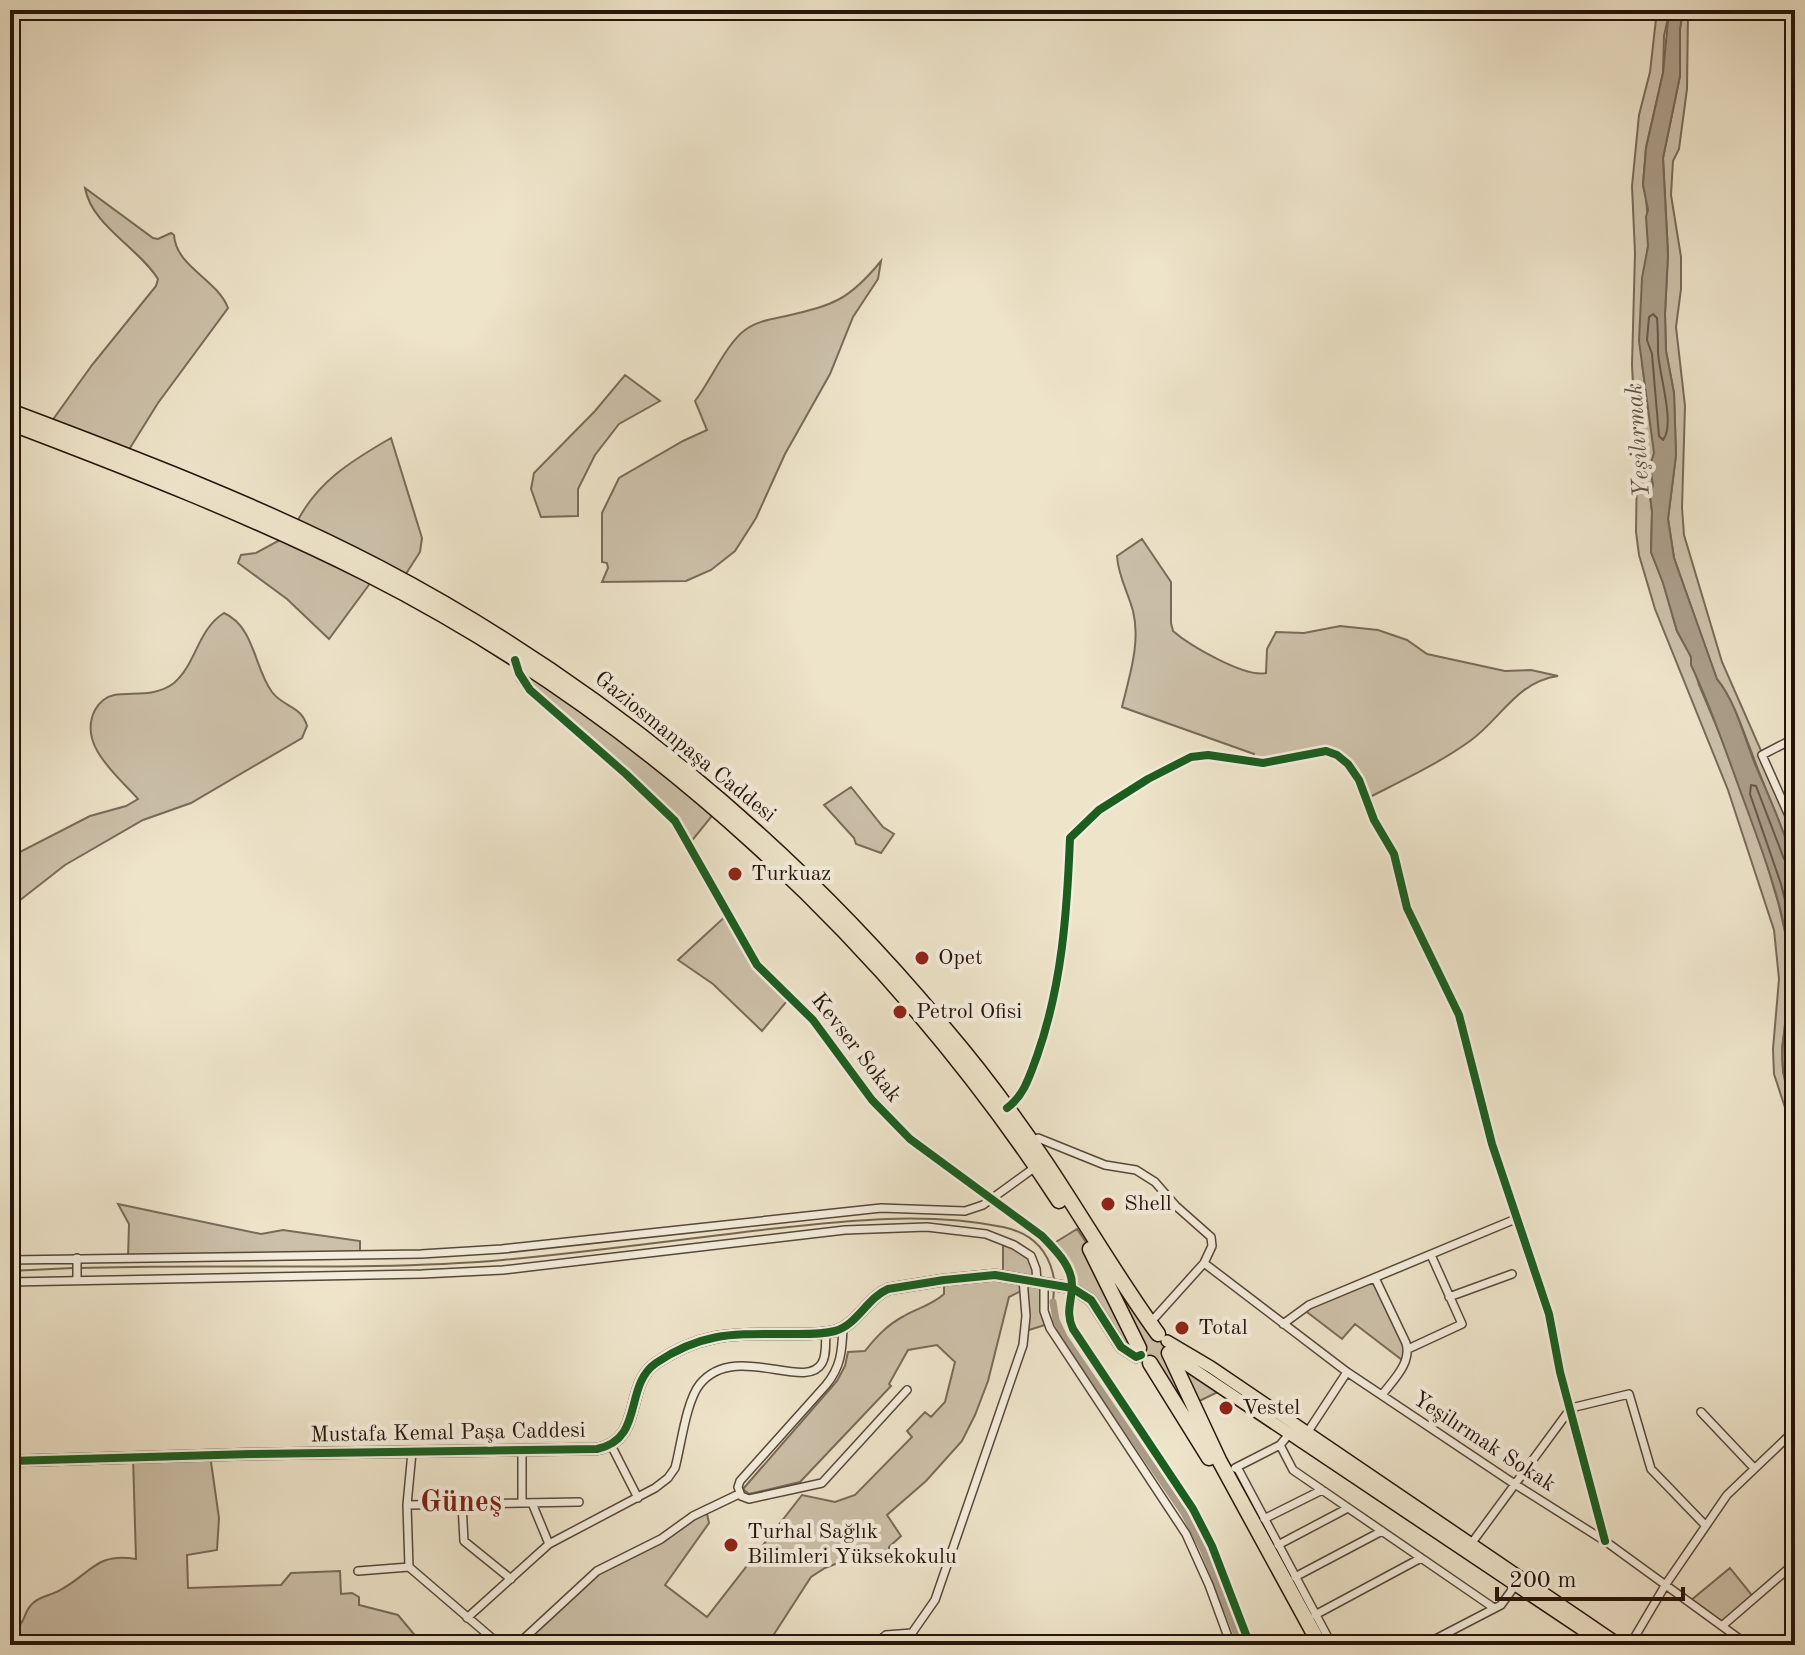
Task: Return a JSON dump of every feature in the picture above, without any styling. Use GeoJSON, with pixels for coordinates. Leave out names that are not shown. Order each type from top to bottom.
{"type":"FeatureCollection","features":[{"type":"Feature","properties":{"kind":"highway","name":"Gaziosmanpaşa Caddesi"},"geometry":{"type":"LineString","coordinates":[[10,411],[248,505],[330,543],[445,604],[574,686],[705,787],[796,867],[902,978],[947,1031],[1032,1142],[1161,1338]]}},
{"type":"Feature","properties":{"kind":"highway","name":"Gaziosmanpaşa Caddesi"},"geometry":{"type":"LineString","coordinates":[[10,423],[196,497],[324,553],[428,608],[515,660],[566,695],[663,768],[787,875],[871,961],[938,1037],[1036,1166],[1092,1251],[1143,1356],[1220,1476],[1312,1645]]}},
{"type":"Feature","properties":{"kind":"highway"},"geometry":{"type":"LineString","coordinates":[[1147,1336],[1161,1338],[1162,1362],[1143,1356],[1147,1336]]}},
{"type":"Feature","properties":{"kind":"highway"},"geometry":{"type":"LineString","coordinates":[[1161,1338],[1320,1645]]}},
{"type":"Feature","properties":{"kind":"main road","name":"Gaziosmanpaşa Caddesi"},"geometry":{"type":"LineString","coordinates":[[1161,1338],[1290,1433],[1620,1645]]}},
{"type":"Feature","properties":{"kind":"main road","name":"Gaziosmanpaşa Caddesi"},"geometry":{"type":"LineString","coordinates":[[1161,1338],[1211,1367],[1471,1544],[1605,1645]]}},
{"type":"Feature","properties":{"kind":"street","name":"Kevser Sokak"},"geometry":{"type":"LineString","coordinates":[[515,660],[521,679],[530,690],[675,821],[757,965],[813,1020],[892,1123],[1051,1245],[1065,1264],[1067,1287]]}},
{"type":"Feature","properties":{"kind":"street"},"geometry":{"type":"LineString","coordinates":[[1795,738],[1762,755],[1792,811],[1795,829]]}},
{"type":"Feature","properties":{"kind":"street"},"geometry":{"type":"LineString","coordinates":[[1007,1108],[1017,1100],[1031,1074],[1052,1010],[1064,950],[1070,838],[1099,810],[1148,779],[1191,757],[1208,755],[1263,763],[1326,751],[1343,759],[1353,770],[1374,820],[1396,858],[1407,908],[1459,1015],[1488,1132],[1549,1314],[1605,1541]]}},
{"type":"Feature","properties":{"kind":"street"},"geometry":{"type":"LineString","coordinates":[[1032,1142],[1038,1138],[1105,1165],[1131,1168],[1145,1175],[1211,1237],[1212,1246],[1204,1263],[1161,1338]]}},
{"type":"Feature","properties":{"kind":"street"},"geometry":{"type":"LineString","coordinates":[[10,1260],[421,1254],[502,1249],[881,1208],[965,1211],[992,1199],[1036,1166]]}},
{"type":"Feature","properties":{"kind":"street"},"geometry":{"type":"LineString","coordinates":[[1283,1324],[1309,1305],[1518,1218]]}},
{"type":"Feature","properties":{"kind":"street"},"geometry":{"type":"LineString","coordinates":[[10,1282],[422,1274],[503,1270],[845,1230],[927,1227],[986,1234],[1014,1245],[1031,1256],[1043,1282],[1043,1304],[1050,1328],[1186,1534],[1231,1645]]}},
{"type":"Feature","properties":{"kind":"street"},"geometry":{"type":"LineString","coordinates":[[1408,1349],[1462,1324],[1431,1255]]}},
{"type":"Feature","properties":{"kind":"street"},"geometry":{"type":"LineString","coordinates":[[77,1258],[77,1280]]}},
{"type":"Feature","properties":{"kind":"street","name":"Yeşilırmak Sokak"},"geometry":{"type":"LineString","coordinates":[[1204,1263],[1347,1372],[1605,1541],[1748,1645]]}},
{"type":"Feature","properties":{"kind":"street"},"geometry":{"type":"LineString","coordinates":[[1449,1297],[1512,1274]]}},
{"type":"Feature","properties":{"kind":"street"},"geometry":{"type":"LineString","coordinates":[[739,1494],[740,1481],[837,1370],[843,1328],[870,1300],[888,1289],[976,1276],[1023,1279],[1067,1287],[1091,1300],[1121,1347],[1136,1357],[1143,1356]]}},
{"type":"Feature","properties":{"kind":"street"},"geometry":{"type":"LineString","coordinates":[[1375,1278],[1408,1349],[1406,1363],[1382,1395]]}},
{"type":"Feature","properties":{"kind":"street"},"geometry":{"type":"LineString","coordinates":[[874,1645],[886,1635],[914,1631],[935,1600],[1023,1345],[1026,1316],[1023,1279]]}},
{"type":"Feature","properties":{"kind":"street"},"geometry":{"type":"LineString","coordinates":[[1067,1287],[1067,1312],[1073,1329],[1193,1509],[1212,1546],[1250,1645]]}},
{"type":"Feature","properties":{"kind":"street","name":"Mustafa Kemal Paşa Caddesi"},"geometry":{"type":"LineString","coordinates":[[10,1461],[588,1450],[611,1445],[623,1434],[643,1377],[659,1361],[713,1336],[826,1332],[843,1328]]}},
{"type":"Feature","properties":{"kind":"street"},"geometry":{"type":"LineString","coordinates":[[467,1618],[549,1544],[638,1498],[672,1474],[696,1390],[709,1375],[726,1368],[747,1365],[802,1374],[811,1372],[822,1363],[826,1332]]}},
{"type":"Feature","properties":{"kind":"street"},"geometry":{"type":"LineString","coordinates":[[1307,1433],[1347,1372]]}},
{"type":"Feature","properties":{"kind":"street"},"geometry":{"type":"LineString","coordinates":[[739,1494],[749,1499],[822,1483],[907,1390]]}},
{"type":"Feature","properties":{"kind":"street"},"geometry":{"type":"LineString","coordinates":[[1471,1544],[1571,1408],[1629,1394],[1651,1469],[1705,1525]]}},
{"type":"Feature","properties":{"kind":"street"},"geometry":{"type":"LineString","coordinates":[[1701,1412],[1754,1468]]}},
{"type":"Feature","properties":{"kind":"street"},"geometry":{"type":"LineString","coordinates":[[1630,1645],[1666,1584],[1727,1495],[1795,1430]]}},
{"type":"Feature","properties":{"kind":"street"},"geometry":{"type":"LineString","coordinates":[[1290,1433],[1280,1445],[1231,1470],[1264,1519],[1332,1645]]}},
{"type":"Feature","properties":{"kind":"street"},"geometry":{"type":"LineString","coordinates":[[611,1445],[638,1498]]}},
{"type":"Feature","properties":{"kind":"street"},"geometry":{"type":"LineString","coordinates":[[1280,1445],[1293,1470],[1494,1608]]}},
{"type":"Feature","properties":{"kind":"street"},"geometry":{"type":"LineString","coordinates":[[409,1567],[407,1505],[412,1452]]}},
{"type":"Feature","properties":{"kind":"street"},"geometry":{"type":"LineString","coordinates":[[522,1452],[522,1503]]}},
{"type":"Feature","properties":{"kind":"street"},"geometry":{"type":"LineString","coordinates":[[1264,1519],[1322,1490]]}},
{"type":"Feature","properties":{"kind":"street"},"geometry":{"type":"LineString","coordinates":[[517,1645],[591,1575],[661,1539],[693,1516],[739,1494]]}},
{"type":"Feature","properties":{"kind":"street"},"geometry":{"type":"LineString","coordinates":[[407,1505],[579,1502]]}},
{"type":"Feature","properties":{"kind":"street"},"geometry":{"type":"LineString","coordinates":[[532,1503],[549,1544]]}},
{"type":"Feature","properties":{"kind":"street"},"geometry":{"type":"LineString","coordinates":[[462,1504],[464,1541],[511,1579]]}},
{"type":"Feature","properties":{"kind":"street"},"geometry":{"type":"LineString","coordinates":[[1278,1545],[1348,1508]]}},
{"type":"Feature","properties":{"kind":"street"},"geometry":{"type":"LineString","coordinates":[[1295,1577],[1382,1531]]}},
{"type":"Feature","properties":{"kind":"street"},"geometry":{"type":"LineString","coordinates":[[1315,1615],[1421,1558]]}},
{"type":"Feature","properties":{"kind":"street"},"geometry":{"type":"LineString","coordinates":[[1722,1626],[1795,1563]]}},
{"type":"Feature","properties":{"kind":"street"},"geometry":{"type":"LineString","coordinates":[[358,1571],[409,1567],[500,1645]]}},
{"type":"Feature","properties":{"kind":"street"},"geometry":{"type":"LineString","coordinates":[[1424,1645],[1501,1605],[1518,1581]]}},
{"type":"Feature","properties":{"kind":"street"},"geometry":{"type":"LineString","coordinates":[[1782,1645],[1795,1629]]}},
{"type":"Feature","properties":{"kind":"shaded area"},"geometry":{"type":"Polygon","coordinates":[[[1657,10],[1669,10],[1669,13],[1664,36],[1663,73],[1646,148],[1643,185],[1649,238],[1642,296],[1642,364],[1655,453],[1650,466],[1653,485],[1650,495],[1651,552],[1677,631],[1690,654],[1699,685],[1733,765],[1779,905],[1790,955],[1790,996],[1782,1047],[1783,1072],[1795,1106],[1795,1138],[1774,1074],[1779,979],[1774,930],[1728,790],[1655,609],[1639,555],[1636,532],[1632,186],[1639,115],[1650,72],[1657,10]]]}},
{"type":"Feature","properties":{"kind":"shaded area"},"geometry":{"type":"Polygon","coordinates":[[[1683,10],[1688,10],[1687,89],[1679,149],[1673,161],[1671,195],[1681,257],[1676,327],[1685,406],[1684,535],[1722,662],[1795,828],[1795,868],[1739,720],[1717,680],[1674,558],[1668,519],[1676,455],[1674,393],[1666,351],[1668,254],[1663,158],[1680,76],[1683,10]]]}},
{"type":"Feature","properties":{"kind":"shaded area"},"geometry":{"type":"Polygon","coordinates":[[[85,188],[153,238],[171,233],[174,235],[182,256],[223,298],[228,308],[158,403],[125,456],[49,425],[92,365],[156,286],[158,279],[97,214],[85,188]]]}},
{"type":"Feature","properties":{"kind":"shaded area"},"geometry":{"type":"Polygon","coordinates":[[[881,261],[878,279],[853,317],[830,374],[785,454],[756,518],[735,551],[711,570],[686,581],[602,582],[608,568],[607,563],[602,562],[602,513],[619,478],[707,430],[695,401],[738,336],[760,322],[840,299],[881,261]]]}},
{"type":"Feature","properties":{"kind":"shaded area"},"geometry":{"type":"Polygon","coordinates":[[[625,375],[660,401],[619,424],[595,455],[578,489],[578,516],[541,517],[531,489],[534,473],[595,411],[625,375]]]}},
{"type":"Feature","properties":{"kind":"shaded area"},"geometry":{"type":"Polygon","coordinates":[[[391,438],[422,538],[420,552],[402,580],[295,526],[313,497],[336,474],[391,438]]]}},
{"type":"Feature","properties":{"kind":"shaded area"},"geometry":{"type":"Polygon","coordinates":[[[287,536],[374,578],[329,639],[287,599],[238,563],[241,555],[256,553],[287,536]]]}},
{"type":"Feature","properties":{"kind":"shaded area"},"geometry":{"type":"Polygon","coordinates":[[[1142,539],[1171,582],[1173,631],[1204,652],[1245,671],[1266,673],[1267,649],[1276,632],[1304,633],[1340,626],[1378,630],[1407,640],[1427,654],[1505,671],[1531,670],[1558,676],[1543,680],[1520,693],[1481,732],[1458,749],[1366,799],[1353,770],[1332,753],[1252,763],[1254,754],[1122,707],[1136,635],[1133,611],[1117,556],[1142,539]]]}},
{"type":"Feature","properties":{"kind":"shaded area"},"geometry":{"type":"Polygon","coordinates":[[[224,613],[242,628],[272,692],[305,719],[307,726],[302,738],[191,803],[143,820],[65,865],[10,908],[10,857],[90,816],[126,806],[138,799],[95,747],[91,723],[97,707],[111,696],[152,692],[174,683],[188,666],[208,628],[224,613]]]}},
{"type":"Feature","properties":{"kind":"shaded area"},"geometry":{"type":"Polygon","coordinates":[[[515,660],[716,811],[690,843],[681,828],[530,690],[515,660]]]}},
{"type":"Feature","properties":{"kind":"shaded area"},"geometry":{"type":"Polygon","coordinates":[[[851,787],[883,827],[894,834],[881,853],[856,844],[824,805],[851,787]]]}},
{"type":"Feature","properties":{"kind":"shaded area"},"geometry":{"type":"Polygon","coordinates":[[[729,913],[751,955],[791,996],[762,1031],[713,984],[678,960],[729,913]]]}},
{"type":"Feature","properties":{"kind":"shaded area"},"geometry":{"type":"Polygon","coordinates":[[[118,1204],[261,1234],[283,1230],[360,1241],[360,1254],[128,1258],[129,1224],[118,1204]]]}},
{"type":"Feature","properties":{"kind":"shaded area"},"geometry":{"type":"Polygon","coordinates":[[[1077,1229],[1092,1251],[1113,1268],[1158,1334],[1224,1389],[1193,1404],[1209,1440],[1141,1355],[1136,1357],[1072,1280],[1051,1245],[1077,1229]]]}},
{"type":"Feature","properties":{"kind":"shaded area"},"geometry":{"type":"Polygon","coordinates":[[[1003,1240],[1031,1256],[1037,1281],[1044,1282],[1048,1324],[1026,1331],[1023,1290],[1009,1297],[988,1381],[975,1415],[962,1441],[926,1481],[887,1515],[901,1536],[889,1550],[851,1558],[811,1577],[767,1645],[517,1645],[591,1575],[661,1539],[706,1509],[709,1523],[665,1585],[707,1617],[802,1495],[835,1502],[855,1495],[912,1437],[907,1431],[925,1412],[931,1417],[945,1402],[955,1362],[937,1345],[908,1350],[889,1384],[891,1386],[800,1482],[749,1494],[743,1489],[837,1381],[848,1352],[865,1351],[892,1323],[939,1298],[944,1294],[944,1280],[1003,1276],[1003,1240]]]}},
{"type":"Feature","properties":{"kind":"shaded area"},"geometry":{"type":"Polygon","coordinates":[[[1375,1278],[1407,1346],[1406,1363],[1355,1324],[1342,1339],[1303,1309],[1375,1278]]]}},
{"type":"Feature","properties":{"kind":"shaded area"},"geometry":{"type":"Polygon","coordinates":[[[210,1455],[219,1518],[217,1550],[187,1555],[188,1588],[281,1585],[291,1573],[340,1571],[341,1594],[352,1593],[359,1597],[359,1605],[398,1615],[423,1645],[10,1645],[10,1633],[20,1625],[29,1607],[36,1601],[62,1589],[103,1561],[112,1558],[136,1559],[133,1457],[210,1455]]]}},
{"type":"Feature","properties":{"kind":"shaded area"},"geometry":{"type":"Polygon","coordinates":[[[1730,1568],[1754,1598],[1722,1626],[1690,1601],[1730,1568]]]}},
{"type":"Feature","properties":{"kind":"water"},"geometry":{"type":"Polygon","coordinates":[[[1669,10],[1683,10],[1680,76],[1663,158],[1668,254],[1666,351],[1674,393],[1676,455],[1668,519],[1674,558],[1717,679],[1734,709],[1795,868],[1795,1106],[1783,1069],[1790,971],[1781,913],[1758,838],[1713,715],[1691,665],[1691,657],[1677,631],[1651,552],[1650,495],[1653,485],[1650,466],[1654,453],[1639,341],[1642,278],[1648,246],[1648,210],[1643,185],[1646,148],[1663,73],[1669,10]]]}},
{"type":"Feature","properties":{"kind":"waterway"},"geometry":{"type":"LineString","coordinates":[[79,1268],[450,1264],[822,1223],[943,1219],[1003,1227],[1031,1238],[1048,1259],[1054,1279]]}},
{"type":"Feature","properties":{"kind":"waterway"},"geometry":{"type":"LineString","coordinates":[[10,1271],[73,1268]]}},
{"type":"Feature","properties":{"kind":"waterway"},"geometry":{"type":"LineString","coordinates":[[1053,1302],[1054,1289]]}},
{"type":"Feature","properties":{"kind":"waterway"},"geometry":{"type":"LineString","coordinates":[[1053,1302],[1056,1320],[1064,1337],[1184,1513],[1203,1549],[1241,1645]]}},
{"type":"Feature","properties":{"kind":"cycle path"},"geometry":{"type":"LineString","coordinates":[[515,660],[530,690],[675,821],[757,965],[813,1020],[872,1100],[910,1139],[1042,1236],[1062,1258],[1071,1278],[1069,1312],[1073,1329],[1193,1509],[1212,1546],[1250,1645]]}},
{"type":"Feature","properties":{"kind":"cycle path"},"geometry":{"type":"LineString","coordinates":[[1007,1108],[1029,1078],[1052,1003],[1065,921],[1070,838],[1099,810],[1148,779],[1191,757],[1208,755],[1263,763],[1326,751],[1337,755],[1359,780],[1374,820],[1394,854],[1407,908],[1459,1015],[1492,1144],[1549,1314],[1560,1372],[1605,1541]]}},
{"type":"Feature","properties":{"kind":"cycle path"},"geometry":{"type":"LineString","coordinates":[[10,1461],[597,1449],[622,1435],[646,1373],[656,1363],[688,1345],[734,1335],[835,1331],[850,1323],[888,1289],[995,1275],[1072,1288],[1091,1300],[1121,1347],[1136,1357],[1141,1355]]}},
{"type":"Feature","properties":{"kind":"place","name":"Turkuaz"},"geometry":{"type":"Point","coordinates":[735,874]}},
{"type":"Feature","properties":{"kind":"place","name":"Opet"},"geometry":{"type":"Point","coordinates":[922,958]}},
{"type":"Feature","properties":{"kind":"place","name":"Petrol Ofisi"},"geometry":{"type":"Point","coordinates":[900,1012]}},
{"type":"Feature","properties":{"kind":"place","name":"Shell"},"geometry":{"type":"Point","coordinates":[1108,1204]}},
{"type":"Feature","properties":{"kind":"place","name":"Total"},"geometry":{"type":"Point","coordinates":[1182,1328]}},
{"type":"Feature","properties":{"kind":"place","name":"Vestel"},"geometry":{"type":"Point","coordinates":[1226,1408]}},
{"type":"Feature","properties":{"kind":"place","name":"Turhal Sağlık Bilimleri Yüksekokulu"},"geometry":{"type":"Point","coordinates":[731,1545]}},
{"type":"Feature","properties":{"kind":"district","name":"Güneş"},"geometry":{"type":"Point","coordinates":[461,1503]}},
{"type":"Feature","properties":{"kind":"water label","name":"Yeşilırmak"},"geometry":{"type":"Point","coordinates":[1639,440]}}]}
